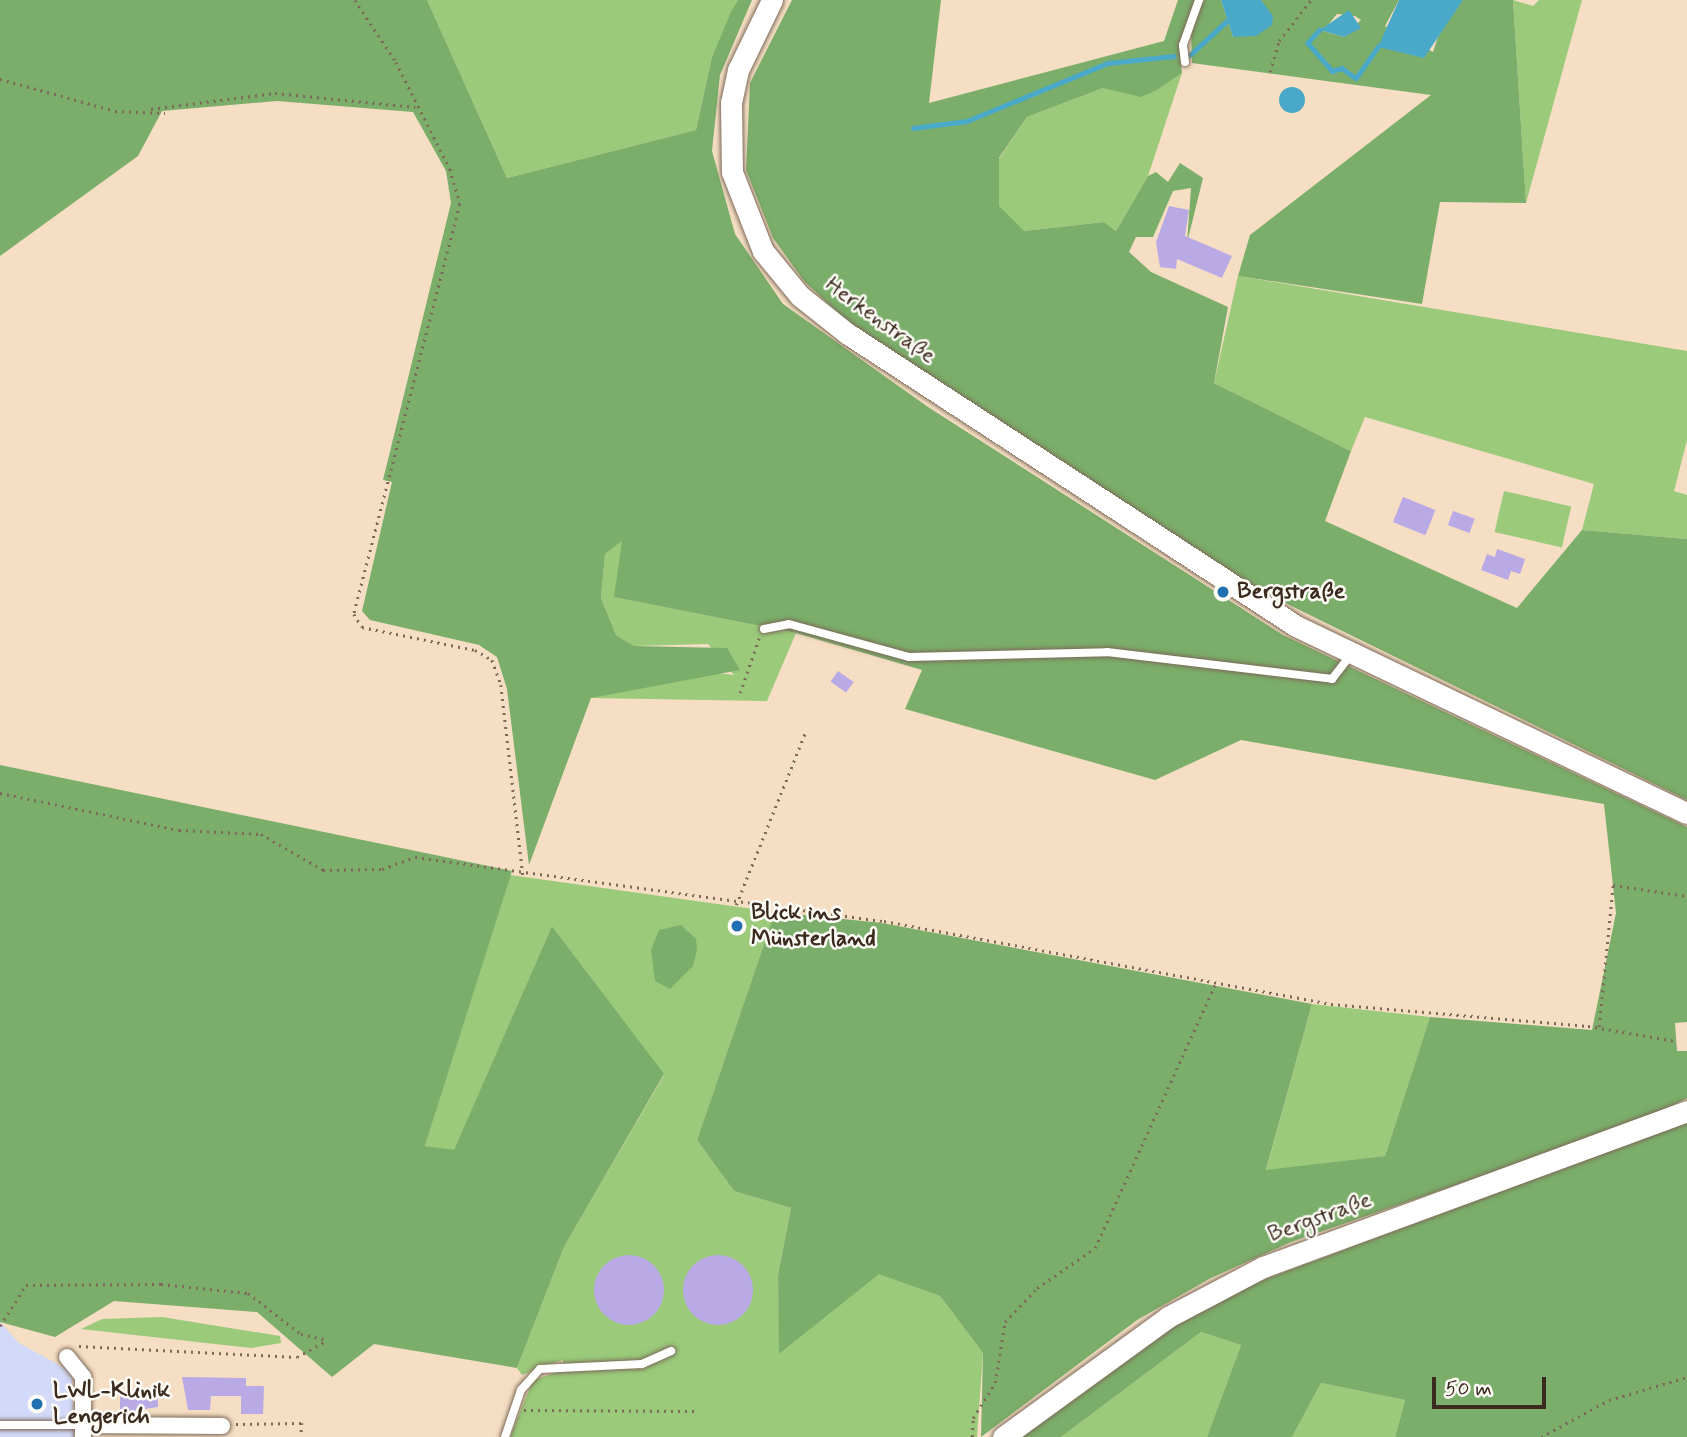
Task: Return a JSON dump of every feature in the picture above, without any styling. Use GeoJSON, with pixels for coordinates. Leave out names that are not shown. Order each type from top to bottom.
{"type":"FeatureCollection","features":[{"type":"Feature","properties":{"kind":"main road","name":"Herkenstraße"},"geometry":{"type":"LineString","coordinates":[[772,0],[738,70],[729,139],[748,222],[782,277],[848,334],[1201,565],[1351,655]]}},
{"type":"Feature","properties":{"kind":"main road"},"geometry":{"type":"LineString","coordinates":[[1351,655],[1687,813]]}},
{"type":"Feature","properties":{"kind":"main road","name":"Bergstraße"},"geometry":{"type":"LineString","coordinates":[[1003,1437],[1134,1340],[1242,1277],[1687,1111]]}},
{"type":"Feature","properties":{"kind":"street"},"geometry":{"type":"LineString","coordinates":[[67,1357],[83,1377],[83,1431],[222,1426]]}},
{"type":"Feature","properties":{"kind":"lane"},"geometry":{"type":"LineString","coordinates":[[1185,62],[1183,46],[1199,0]]}},
{"type":"Feature","properties":{"kind":"lane"},"geometry":{"type":"LineString","coordinates":[[764,629],[789,624],[909,657],[1107,652],[1332,679],[1351,655]]}},
{"type":"Feature","properties":{"kind":"lane"},"geometry":{"type":"LineString","coordinates":[[505,1437],[530,1376],[540,1369],[642,1364],[671,1351]]}},
{"type":"Feature","properties":{"kind":"lane"},"geometry":{"type":"LineString","coordinates":[[0,1425],[83,1431]]}},
{"type":"Feature","properties":{"kind":"path"},"geometry":{"type":"LineString","coordinates":[[355,0],[396,62],[415,107],[450,169],[460,204],[355,614],[362,627],[475,650],[492,660],[501,685],[523,874]]}},
{"type":"Feature","properties":{"kind":"path"},"geometry":{"type":"LineString","coordinates":[[1270,72],[1279,41],[1311,0]]}},
{"type":"Feature","properties":{"kind":"path"},"geometry":{"type":"LineString","coordinates":[[0,79],[115,111],[275,93],[415,107]]}},
{"type":"Feature","properties":{"kind":"path"},"geometry":{"type":"LineString","coordinates":[[151,109],[165,113]]}},
{"type":"Feature","properties":{"kind":"path"},"geometry":{"type":"LineString","coordinates":[[740,693],[764,629]]}},
{"type":"Feature","properties":{"kind":"path"},"geometry":{"type":"LineString","coordinates":[[736,905],[806,731]]}},
{"type":"Feature","properties":{"kind":"path"},"geometry":{"type":"LineString","coordinates":[[0,793],[178,830],[261,834],[323,870],[382,869],[415,857],[736,905],[884,921],[1383,1010],[1598,1028],[1676,1041]]}},
{"type":"Feature","properties":{"kind":"path"},"geometry":{"type":"LineString","coordinates":[[1598,1028],[1613,885],[1687,896]]}},
{"type":"Feature","properties":{"kind":"path"},"geometry":{"type":"LineString","coordinates":[[972,1437],[973,1418],[995,1383],[1005,1321],[1037,1288],[1095,1248],[1216,982]]}},
{"type":"Feature","properties":{"kind":"path"},"geometry":{"type":"LineString","coordinates":[[0,1326],[26,1285],[161,1284],[248,1293],[301,1334],[327,1340],[297,1357],[81,1346],[67,1357]]}},
{"type":"Feature","properties":{"kind":"path"},"geometry":{"type":"LineString","coordinates":[[1541,1437],[1609,1400],[1687,1377]]}},
{"type":"Feature","properties":{"kind":"path"},"geometry":{"type":"LineString","coordinates":[[514,1410],[699,1412]]}},
{"type":"Feature","properties":{"kind":"path"},"geometry":{"type":"LineString","coordinates":[[222,1426],[302,1423],[301,1437]]}},
{"type":"Feature","properties":{"kind":"shaded area","name":"LWL-Klinik Lengerich"},"geometry":{"type":"Polygon","coordinates":[[[0,1322],[19,1343],[72,1372],[74,1437],[0,1437],[0,1322]]]}},
{"type":"Feature","properties":{"kind":"green space"},"geometry":{"type":"Polygon","coordinates":[[[0,0],[427,0],[507,178],[696,130],[712,57],[731,12],[738,0],[752,0],[720,75],[712,151],[735,234],[783,304],[928,407],[1283,635],[1687,827],[1687,1022],[1675,1023],[1677,1051],[1687,1051],[1687,1098],[1641,1121],[1291,1242],[1211,1278],[1137,1320],[981,1437],[983,1353],[940,1296],[879,1274],[779,1354],[778,1275],[791,1208],[734,1191],[697,1140],[775,912],[882,923],[1312,1004],[1266,1170],[1385,1156],[1430,1017],[1592,1030],[1616,913],[1604,804],[1241,740],[1155,780],[905,709],[922,670],[796,633],[614,597],[622,541],[605,554],[601,598],[616,635],[634,646],[727,648],[740,670],[591,698],[529,865],[507,689],[497,657],[479,645],[370,620],[362,611],[392,482],[383,480],[451,203],[446,171],[413,112],[277,101],[162,111],[138,156],[0,256],[0,0]]]}},
{"type":"Feature","properties":{"kind":"green space"},"geometry":{"type":"Polygon","coordinates":[[[427,0],[738,0],[712,57],[696,130],[507,178],[427,0]]]}},
{"type":"Feature","properties":{"kind":"green space"},"geometry":{"type":"Polygon","coordinates":[[[792,0],[941,0],[929,103],[1164,41],[1178,0],[1196,0],[1179,45],[1182,73],[1159,89],[1141,97],[1103,88],[1027,117],[999,158],[999,206],[1024,231],[1104,222],[1116,231],[1148,176],[1156,172],[1168,182],[1180,163],[1203,178],[1187,243],[1191,188],[1173,191],[1153,237],[1136,237],[1129,252],[1151,272],[1228,307],[1214,383],[1351,451],[1325,521],[1517,608],[1582,530],[1687,539],[1687,800],[1261,591],[851,325],[804,281],[773,238],[746,170],[750,83],[792,0]]]}},
{"type":"Feature","properties":{"kind":"green space"},"geometry":{"type":"Polygon","coordinates":[[[1204,0],[1221,0],[1233,37],[1261,0],[1399,0],[1385,26],[1433,52],[1442,24],[1463,0],[1513,0],[1526,203],[1440,202],[1422,304],[1238,276],[1250,235],[1431,95],[1192,63],[1191,31],[1204,0]],[[1337,14],[1323,31],[1344,37],[1361,20],[1355,16],[1337,14]]]}},
{"type":"Feature","properties":{"kind":"green space"},"geometry":{"type":"Polygon","coordinates":[[[1513,0],[1533,6],[1539,0],[1582,0],[1526,203],[1513,0]]]}},
{"type":"Feature","properties":{"kind":"green space"},"geometry":{"type":"Polygon","coordinates":[[[1182,73],[1148,176],[1116,231],[1104,222],[1024,231],[1008,221],[999,206],[999,159],[1027,117],[1103,88],[1159,89],[1182,73]]]}},
{"type":"Feature","properties":{"kind":"green space"},"geometry":{"type":"Polygon","coordinates":[[[1238,276],[1687,351],[1687,440],[1674,491],[1687,495],[1687,539],[1582,530],[1594,484],[1365,417],[1351,451],[1214,383],[1238,276]]]}},
{"type":"Feature","properties":{"kind":"green space"},"geometry":{"type":"Polygon","coordinates":[[[1504,491],[1571,507],[1562,547],[1495,532],[1504,491]]]}},
{"type":"Feature","properties":{"kind":"green space"},"geometry":{"type":"Polygon","coordinates":[[[623,540],[615,597],[796,633],[767,701],[591,698],[710,672],[734,675],[708,644],[634,646],[616,635],[601,598],[605,554],[623,540]]]}},
{"type":"Feature","properties":{"kind":"green space"},"geometry":{"type":"Polygon","coordinates":[[[0,765],[512,871],[425,1146],[454,1150],[552,926],[664,1074],[564,1247],[517,1368],[374,1344],[332,1377],[257,1312],[114,1301],[55,1337],[0,1322],[0,765]]]}},
{"type":"Feature","properties":{"kind":"green space"},"geometry":{"type":"Polygon","coordinates":[[[510,875],[775,912],[697,1140],[734,1191],[791,1208],[778,1275],[780,1353],[879,1273],[940,1296],[983,1353],[977,1437],[510,1437],[533,1380],[564,1370],[563,1360],[522,1375],[517,1368],[564,1247],[664,1075],[552,926],[454,1151],[425,1146],[510,875]]]}},
{"type":"Feature","properties":{"kind":"green space"},"geometry":{"type":"Polygon","coordinates":[[[681,925],[696,939],[697,950],[693,966],[670,989],[655,981],[651,950],[659,930],[681,925]]]}},
{"type":"Feature","properties":{"kind":"green space"},"geometry":{"type":"Polygon","coordinates":[[[1312,1004],[1430,1017],[1385,1156],[1266,1171],[1312,1004]]]}},
{"type":"Feature","properties":{"kind":"green space"},"geometry":{"type":"Polygon","coordinates":[[[1687,1122],[1687,1437],[1395,1437],[1405,1400],[1321,1383],[1292,1437],[1207,1437],[1241,1345],[1201,1332],[1061,1437],[1018,1437],[1168,1328],[1247,1286],[1687,1122]]]}},
{"type":"Feature","properties":{"kind":"green space"},"geometry":{"type":"Polygon","coordinates":[[[162,1317],[280,1336],[281,1343],[251,1348],[81,1329],[102,1319],[162,1317]]]}},
{"type":"Feature","properties":{"kind":"green space"},"geometry":{"type":"Polygon","coordinates":[[[1201,1332],[1241,1345],[1207,1437],[1061,1437],[1201,1332]]]}},
{"type":"Feature","properties":{"kind":"green space"},"geometry":{"type":"Polygon","coordinates":[[[1321,1383],[1405,1400],[1395,1437],[1292,1437],[1321,1383]]]}},
{"type":"Feature","properties":{"kind":"water"},"geometry":{"type":"Polygon","coordinates":[[[1221,0],[1261,0],[1273,16],[1272,25],[1256,36],[1233,37],[1221,0]]]}},
{"type":"Feature","properties":{"kind":"water"},"geometry":{"type":"Polygon","coordinates":[[[1399,0],[1463,0],[1424,58],[1378,47],[1399,0]]]}},
{"type":"Feature","properties":{"kind":"water"},"geometry":{"type":"Polygon","coordinates":[[[1349,10],[1361,28],[1344,37],[1320,30],[1349,10]]]}},
{"type":"Feature","properties":{"kind":"water"},"geometry":{"type":"Polygon","coordinates":[[[1292,87],[1301,91],[1305,100],[1301,109],[1292,113],[1283,109],[1279,100],[1283,91],[1292,87]]]}},
{"type":"Feature","properties":{"kind":"building"},"geometry":{"type":"Polygon","coordinates":[[[1169,206],[1189,210],[1185,236],[1232,256],[1222,278],[1177,259],[1176,269],[1160,267],[1156,242],[1169,206]]]}},
{"type":"Feature","properties":{"kind":"building"},"geometry":{"type":"Polygon","coordinates":[[[1403,497],[1435,510],[1425,535],[1393,522],[1403,497]]]}},
{"type":"Feature","properties":{"kind":"building"},"geometry":{"type":"Polygon","coordinates":[[[1453,511],[1475,519],[1469,533],[1448,525],[1453,511]]]}},
{"type":"Feature","properties":{"kind":"building"},"geometry":{"type":"Polygon","coordinates":[[[1497,549],[1525,559],[1520,574],[1511,571],[1508,580],[1481,570],[1487,554],[1495,557],[1497,549]]]}},
{"type":"Feature","properties":{"kind":"building"},"geometry":{"type":"Polygon","coordinates":[[[838,671],[854,682],[846,693],[831,682],[838,671]]]}},
{"type":"Feature","properties":{"kind":"building"},"geometry":{"type":"Polygon","coordinates":[[[629,1255],[648,1261],[658,1271],[664,1290],[658,1309],[648,1319],[629,1325],[610,1319],[600,1309],[594,1290],[600,1271],[610,1261],[629,1255]]]}},
{"type":"Feature","properties":{"kind":"building"},"geometry":{"type":"Polygon","coordinates":[[[718,1255],[743,1265],[753,1290],[743,1315],[718,1325],[693,1315],[683,1290],[693,1265],[718,1255]]]}},
{"type":"Feature","properties":{"kind":"building"},"geometry":{"type":"Polygon","coordinates":[[[182,1377],[246,1378],[246,1386],[264,1386],[263,1414],[241,1414],[241,1396],[211,1396],[210,1410],[188,1410],[182,1377]]]}},
{"type":"Feature","properties":{"kind":"building"},"geometry":{"type":"Polygon","coordinates":[[[158,1387],[158,1407],[120,1413],[120,1392],[158,1387]]]}},
{"type":"Feature","properties":{"kind":"waterway"},"geometry":{"type":"LineString","coordinates":[[1190,55],[1229,19]]}},
{"type":"Feature","properties":{"kind":"waterway"},"geometry":{"type":"LineString","coordinates":[[1320,30],[1308,43],[1332,71],[1342,68],[1356,78],[1378,47]]}},
{"type":"Feature","properties":{"kind":"waterway"},"geometry":{"type":"LineString","coordinates":[[913,128],[967,121],[1108,63],[1174,56]]}},
{"type":"Feature","properties":{"kind":"place","name":"Bergstraße"},"geometry":{"type":"Point","coordinates":[1223,592]}},
{"type":"Feature","properties":{"kind":"place","name":"Blick ins Münsterland"},"geometry":{"type":"Point","coordinates":[737,926]}},
{"type":"Feature","properties":{"kind":"place","name":"LWL-Klinik Lengerich"},"geometry":{"type":"Point","coordinates":[37,1404]}}]}
